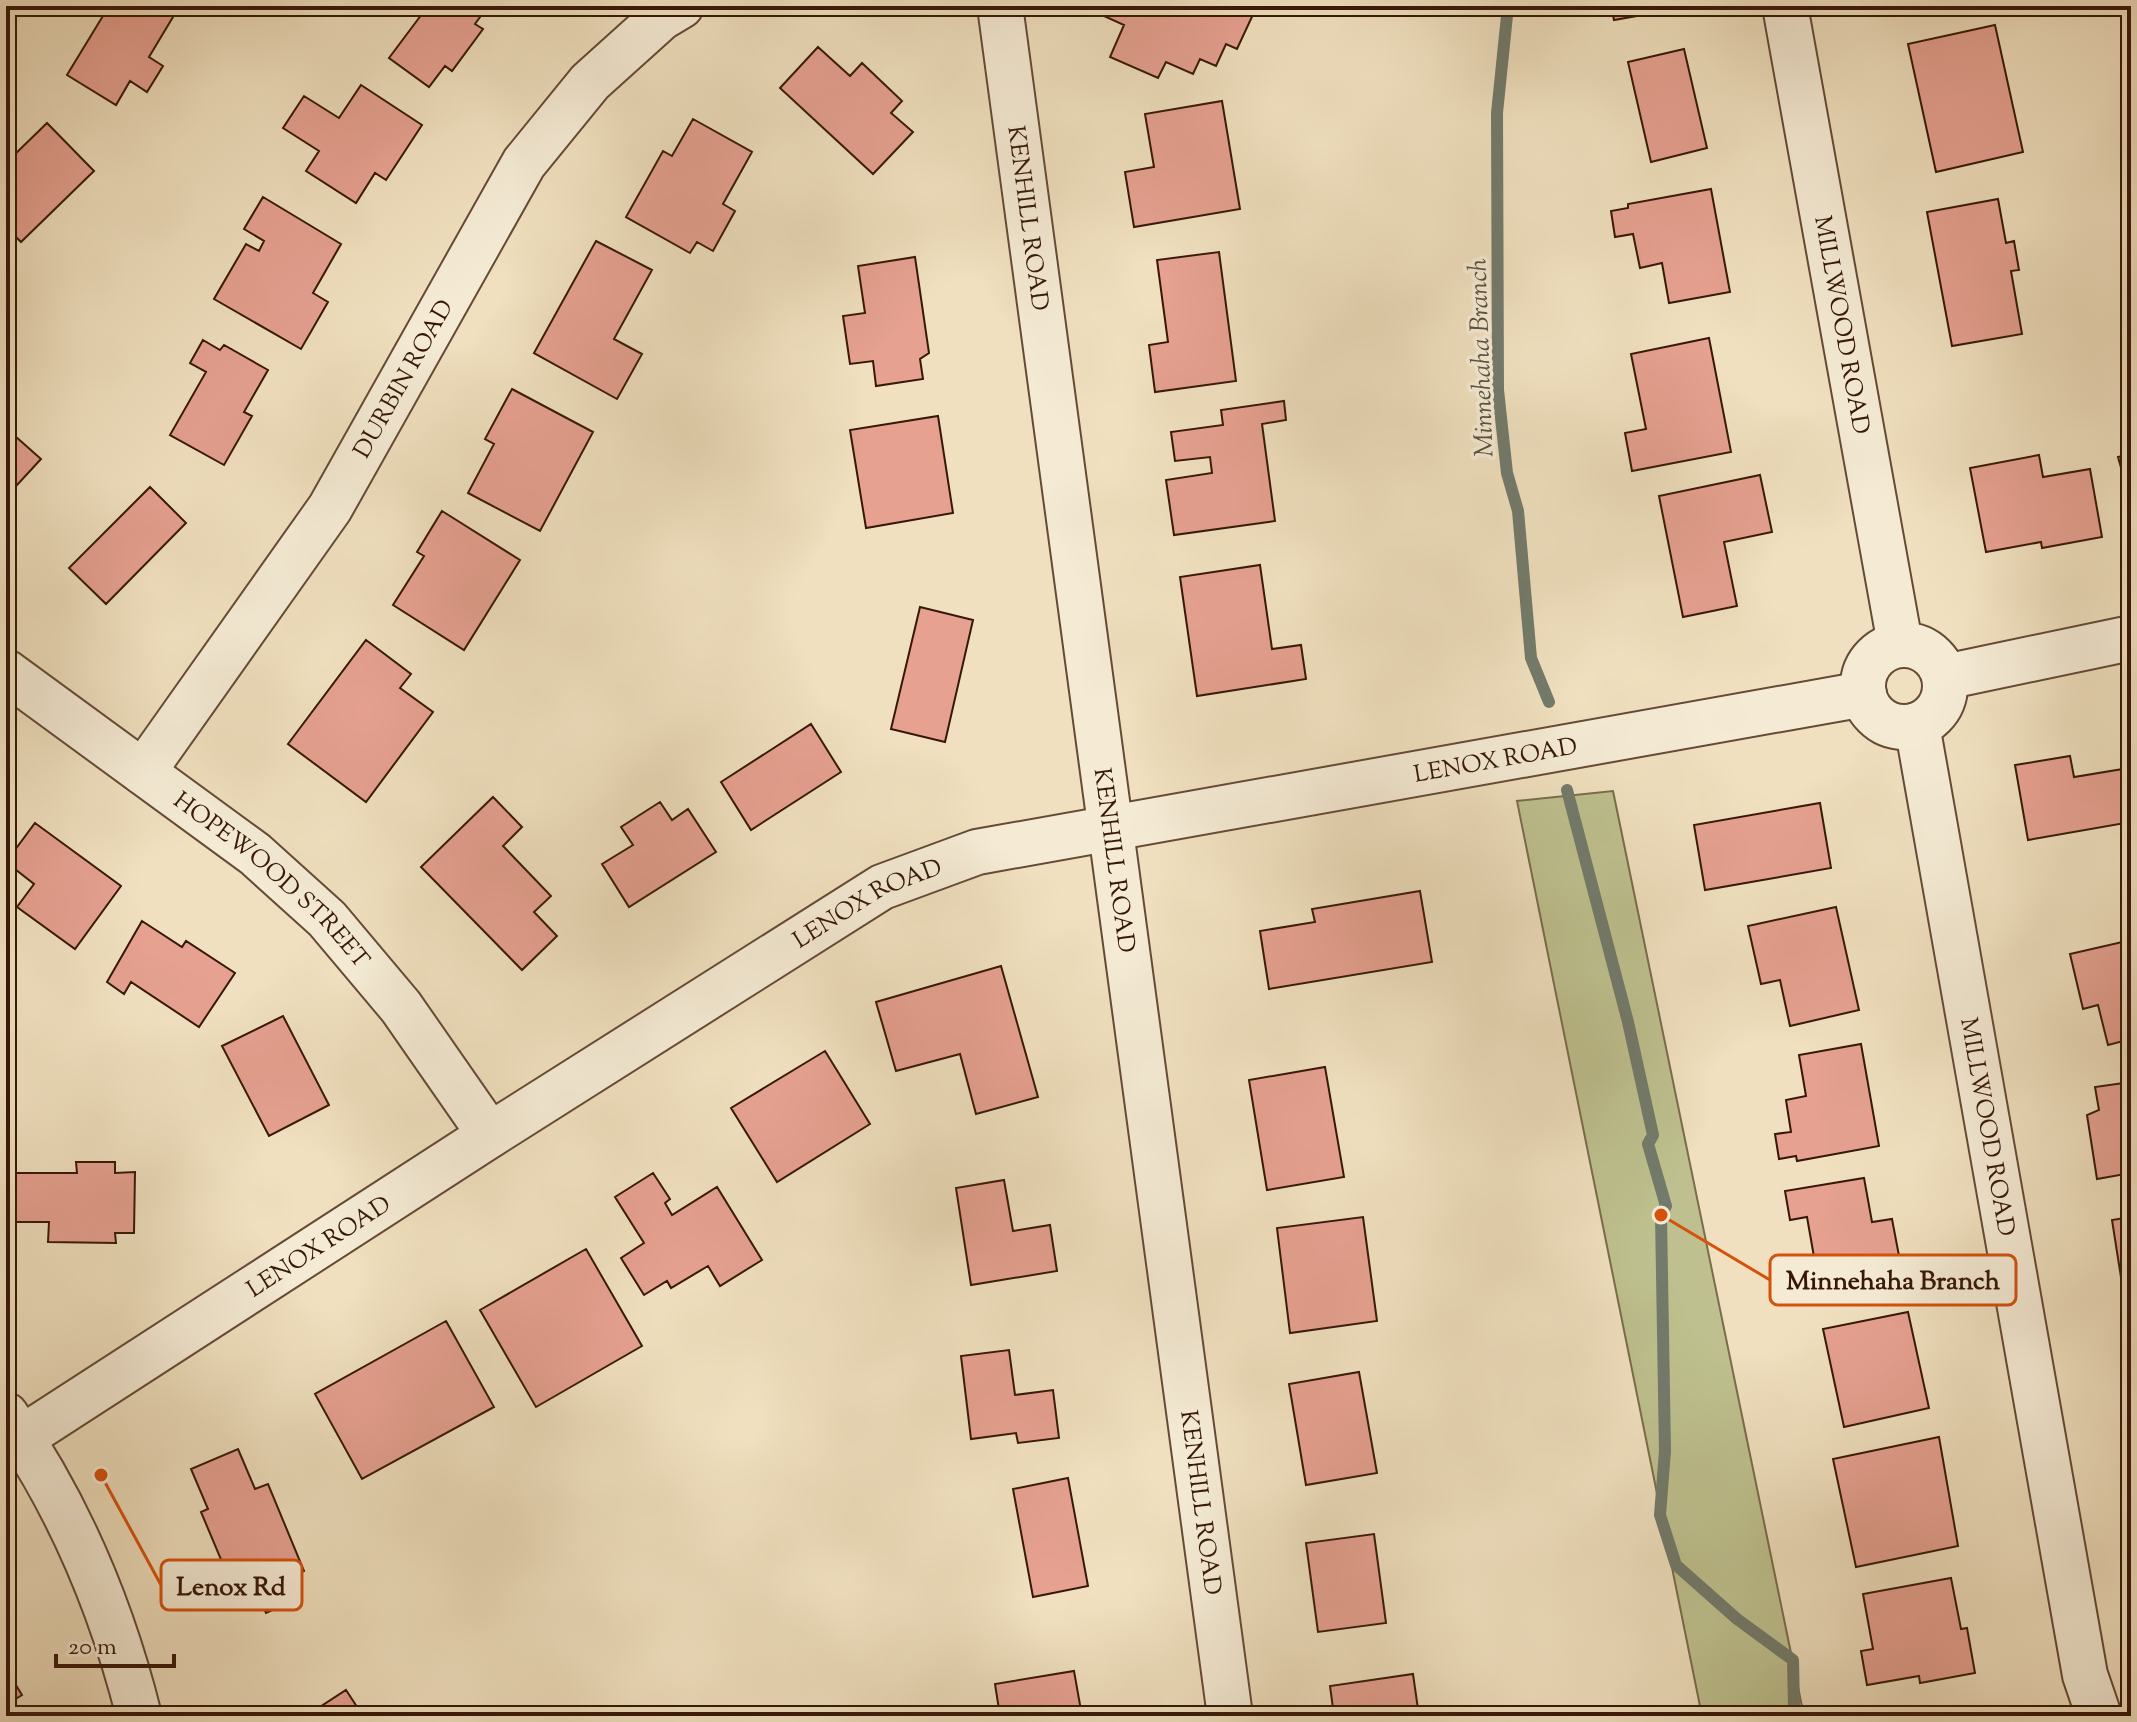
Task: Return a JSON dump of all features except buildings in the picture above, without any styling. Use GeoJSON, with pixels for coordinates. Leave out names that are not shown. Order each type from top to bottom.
{"type":"FeatureCollection","features":[{"type":"Feature","properties":{"kind":"street","name":"DURBIN ROAD"},"geometry":{"type":"LineString","coordinates":[[143,772],[330,508],[524,163],[590,82],[661,18],[681,6]]}},
{"type":"Feature","properties":{"kind":"street","name":"KENHILL ROAD"},"geometry":{"type":"LineString","coordinates":[[1000,6],[1108,827],[1230,1716]]}},
{"type":"Feature","properties":{"kind":"street","name":"MILLWOOD ROAD"},"geometry":{"type":"LineString","coordinates":[[1785,6],[1900,644]]}},
{"type":"Feature","properties":{"kind":"street"},"geometry":{"type":"LineString","coordinates":[[1945,677],[2131,638]]}},
{"type":"Feature","properties":{"kind":"street"},"geometry":{"type":"LineString","coordinates":[[1900,644],[1912,645],[1934,656],[1945,677],[1946,689],[1937,712],[1917,725],[1889,724],[1868,707],[1864,694],[1867,667],[1875,656],[1900,644]]}},
{"type":"Feature","properties":{"kind":"street","name":"HOPEWOOD STREET"},"geometry":{"type":"LineString","coordinates":[[6,672],[255,854],[327,919],[401,1007],[490,1135]]}},
{"type":"Feature","properties":{"kind":"street","name":"LENOX ROAD"},"geometry":{"type":"LineString","coordinates":[[11,1434],[882,887],[977,852],[1864,694]]}},
{"type":"Feature","properties":{"kind":"street","name":"MILLWOOD ROAD"},"geometry":{"type":"LineString","coordinates":[[1917,725],[2085,1675],[2099,1716]]}},
{"type":"Feature","properties":{"kind":"street"},"geometry":{"type":"LineString","coordinates":[[11,1434],[79,1538],[122,1645],[139,1716]]}},
{"type":"Feature","properties":{"kind":"green space"},"geometry":{"type":"Polygon","coordinates":[[[1613,791],[1804,1716],[1702,1716],[1517,801],[1613,791]]]}},
{"type":"Feature","properties":{"kind":"waterway","name":"Minnehaha Branch"},"geometry":{"type":"LineString","coordinates":[[1508,6],[1497,113],[1498,390],[1507,473],[1518,511],[1531,658],[1549,702]]}},
{"type":"Feature","properties":{"kind":"waterway","name":"Minnehaha Branch"},"geometry":{"type":"LineString","coordinates":[[1567,790],[1628,1022],[1653,1135],[1648,1144],[1666,1206],[1661,1215],[1665,1451],[1660,1515],[1676,1565],[1737,1619],[1793,1660],[1794,1707],[1788,1716]]}},
{"type":"Feature","properties":{"kind":"place","name":"Minnehaha Branch"},"geometry":{"type":"Point","coordinates":[1661,1215]}},
{"type":"Feature","properties":{"kind":"place","name":"Lenox Rd"},"geometry":{"type":"Point","coordinates":[101,1475]}}]}
